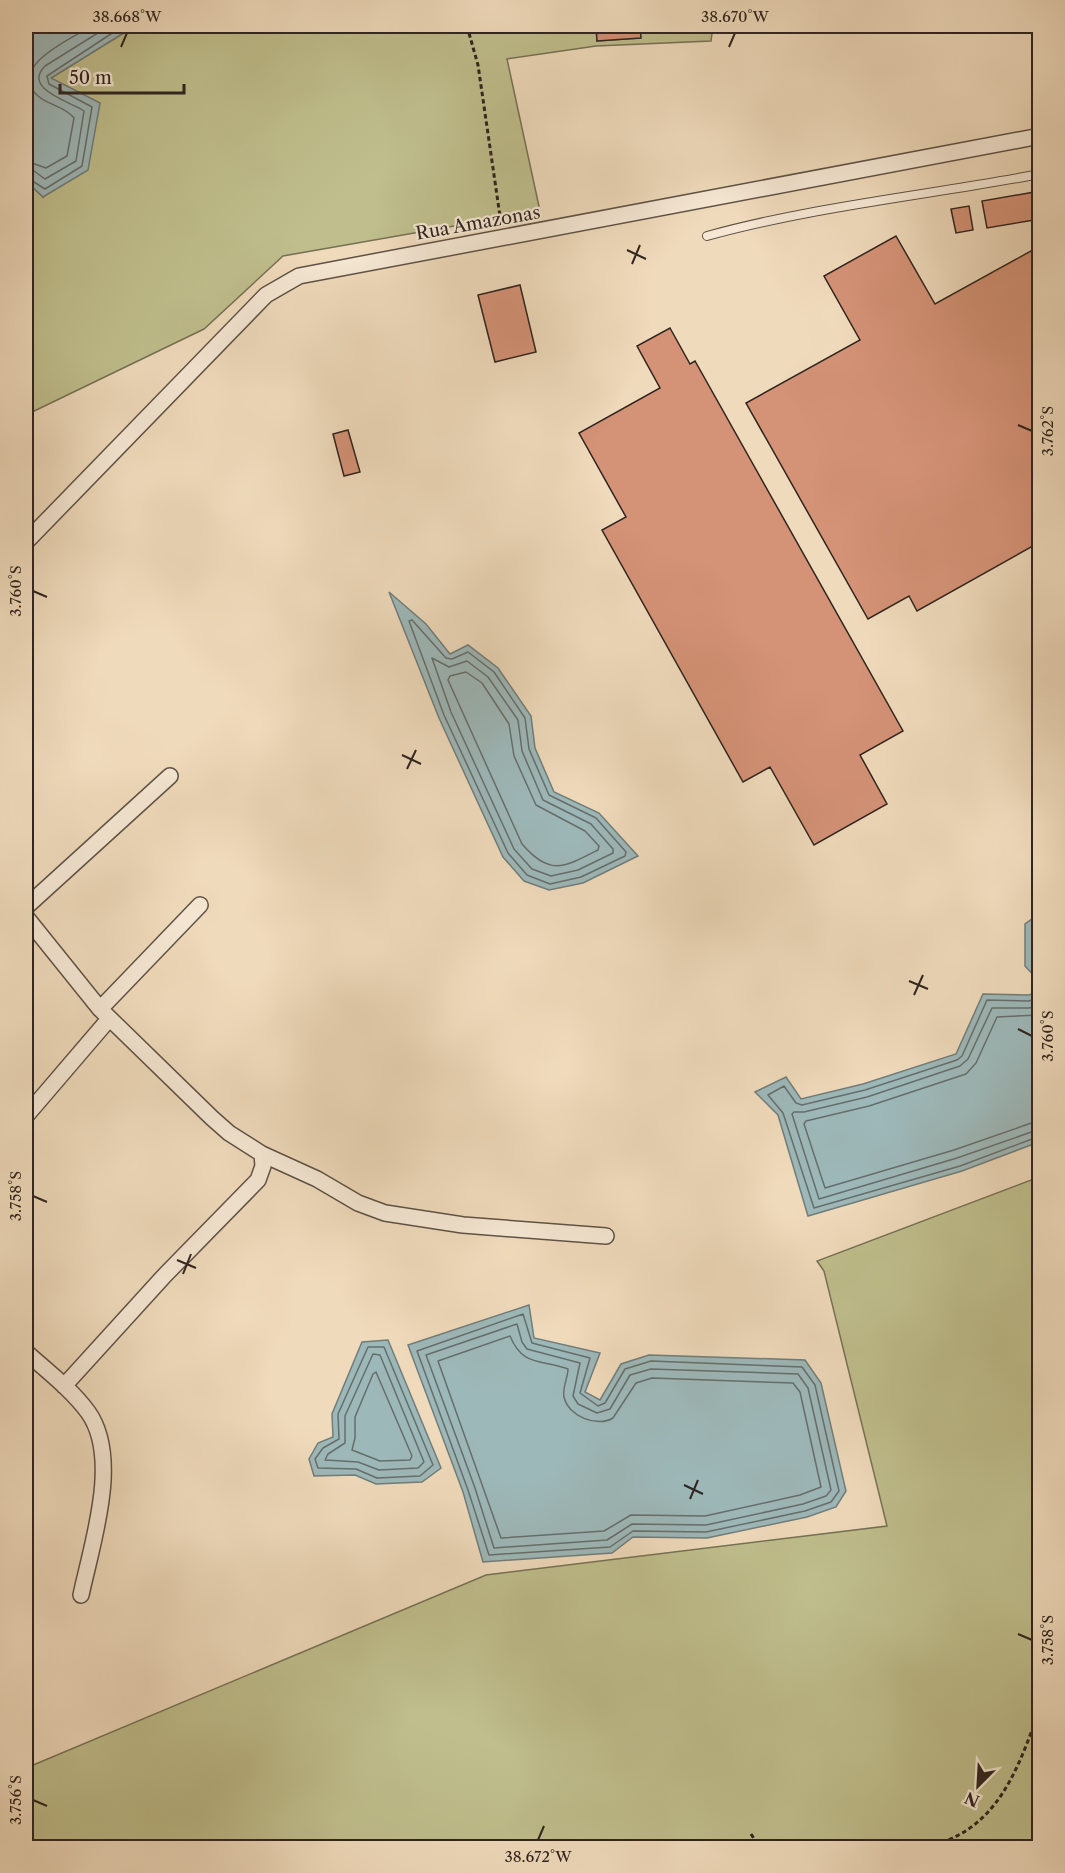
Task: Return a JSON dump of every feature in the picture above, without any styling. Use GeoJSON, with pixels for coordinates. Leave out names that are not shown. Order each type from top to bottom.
{"type":"FeatureCollection","features":[{"type":"Feature","properties":{"kind":"street","name":"Rua Amazonas"},"geometry":{"type":"LineString","coordinates":[[26,542],[266,295],[283,283],[323,270],[503,239],[1040,136]]}},
{"type":"Feature","properties":{"kind":"street"},"geometry":{"type":"LineString","coordinates":[[26,908],[170,776]]}},
{"type":"Feature","properties":{"kind":"street"},"geometry":{"type":"LineString","coordinates":[[26,1116],[104,1014],[200,905]]}},
{"type":"Feature","properties":{"kind":"street"},"geometry":{"type":"LineString","coordinates":[[26,917],[104,1014],[212,1118],[229,1133],[262,1154],[317,1179],[358,1203],[385,1213],[463,1225],[606,1236]]}},
{"type":"Feature","properties":{"kind":"street"},"geometry":{"type":"LineString","coordinates":[[64,1386],[165,1275],[258,1180],[263,1166],[262,1154]]}},
{"type":"Feature","properties":{"kind":"street"},"geometry":{"type":"LineString","coordinates":[[26,1352],[64,1386],[88,1413],[99,1432],[104,1454],[102,1490],[81,1594]]}},
{"type":"Feature","properties":{"kind":"lane"},"geometry":{"type":"LineString","coordinates":[[707,236],[794,214],[929,195],[1040,174]]}},
{"type":"Feature","properties":{"kind":"path"},"geometry":{"type":"LineString","coordinates":[[467,26],[478,65],[503,239]]}},
{"type":"Feature","properties":{"kind":"path"},"geometry":{"type":"LineString","coordinates":[[920,1848],[963,1833],[975,1825],[997,1801],[1009,1786],[1021,1761],[1040,1708]]}},
{"type":"Feature","properties":{"kind":"path"},"geometry":{"type":"LineString","coordinates":[[751,1834],[760,1848]]}},
{"type":"Feature","properties":{"kind":"shaded area"},"geometry":{"type":"Polygon","coordinates":[[[135,26],[596,26],[597,41],[640,38],[640,26],[713,26],[711,41],[596,46],[507,59],[540,211],[283,256],[204,329],[26,415],[26,181],[43,197],[51,78],[135,26]]]}},
{"type":"Feature","properties":{"kind":"shaded area"},"geometry":{"type":"Polygon","coordinates":[[[1039,1177],[1039,1847],[26,1847],[26,1768],[486,1575],[887,1526],[824,1271],[817,1261],[1039,1177]]]}},
{"type":"Feature","properties":{"kind":"water"},"geometry":{"type":"Polygon","coordinates":[[[26,26],[135,26],[51,78],[100,103],[88,170],[43,197],[26,181],[26,26]]]}},
{"type":"Feature","properties":{"kind":"water"},"geometry":{"type":"Polygon","coordinates":[[[389,592],[426,624],[450,654],[468,645],[498,668],[531,716],[535,748],[554,792],[599,813],[638,856],[583,883],[549,890],[524,881],[503,857],[439,718],[389,592]]]}},
{"type":"Feature","properties":{"kind":"water"},"geometry":{"type":"Polygon","coordinates":[[[1039,914],[1039,981],[1025,966],[1025,924],[1039,914]]]}},
{"type":"Feature","properties":{"kind":"water"},"geometry":{"type":"Polygon","coordinates":[[[1039,991],[1039,1142],[962,1171],[808,1216],[778,1115],[755,1092],[786,1077],[801,1099],[863,1084],[956,1054],[983,994],[1029,995],[1039,991]]]}},
{"type":"Feature","properties":{"kind":"water"},"geometry":{"type":"Polygon","coordinates":[[[529,1305],[534,1338],[600,1353],[585,1392],[600,1400],[621,1364],[649,1355],[805,1360],[821,1383],[846,1491],[836,1507],[807,1517],[707,1538],[633,1537],[612,1553],[483,1562],[463,1492],[408,1345],[529,1305]]]}},
{"type":"Feature","properties":{"kind":"water"},"geometry":{"type":"Polygon","coordinates":[[[388,1340],[441,1468],[422,1482],[376,1484],[355,1475],[314,1476],[309,1459],[318,1443],[333,1437],[332,1414],[362,1342],[388,1340]]]}},
{"type":"Feature","properties":{"kind":"building"},"geometry":{"type":"Polygon","coordinates":[[[596,26],[640,26],[641,38],[597,41],[596,26]]]}},
{"type":"Feature","properties":{"kind":"building"},"geometry":{"type":"Polygon","coordinates":[[[1040,191],[1040,219],[987,228],[982,201],[1040,191]]]}},
{"type":"Feature","properties":{"kind":"building"},"geometry":{"type":"Polygon","coordinates":[[[969,206],[973,230],[956,233],[951,209],[969,206]]]}},
{"type":"Feature","properties":{"kind":"building"},"geometry":{"type":"Polygon","coordinates":[[[896,236],[935,304],[1040,246],[1040,542],[917,611],[909,596],[868,619],[746,403],[860,340],[824,276],[896,236]]]}},
{"type":"Feature","properties":{"kind":"building"},"geometry":{"type":"Polygon","coordinates":[[[520,285],[536,352],[495,362],[478,295],[520,285]]]}},
{"type":"Feature","properties":{"kind":"building"},"geometry":{"type":"Polygon","coordinates":[[[670,328],[690,364],[695,361],[903,731],[860,755],[887,804],[814,845],[770,767],[743,782],[602,530],[626,517],[579,433],[660,388],[637,346],[670,328]]]}},
{"type":"Feature","properties":{"kind":"building"},"geometry":{"type":"Polygon","coordinates":[[[348,430],[360,472],[344,476],[333,434],[348,430]]]}}]}
